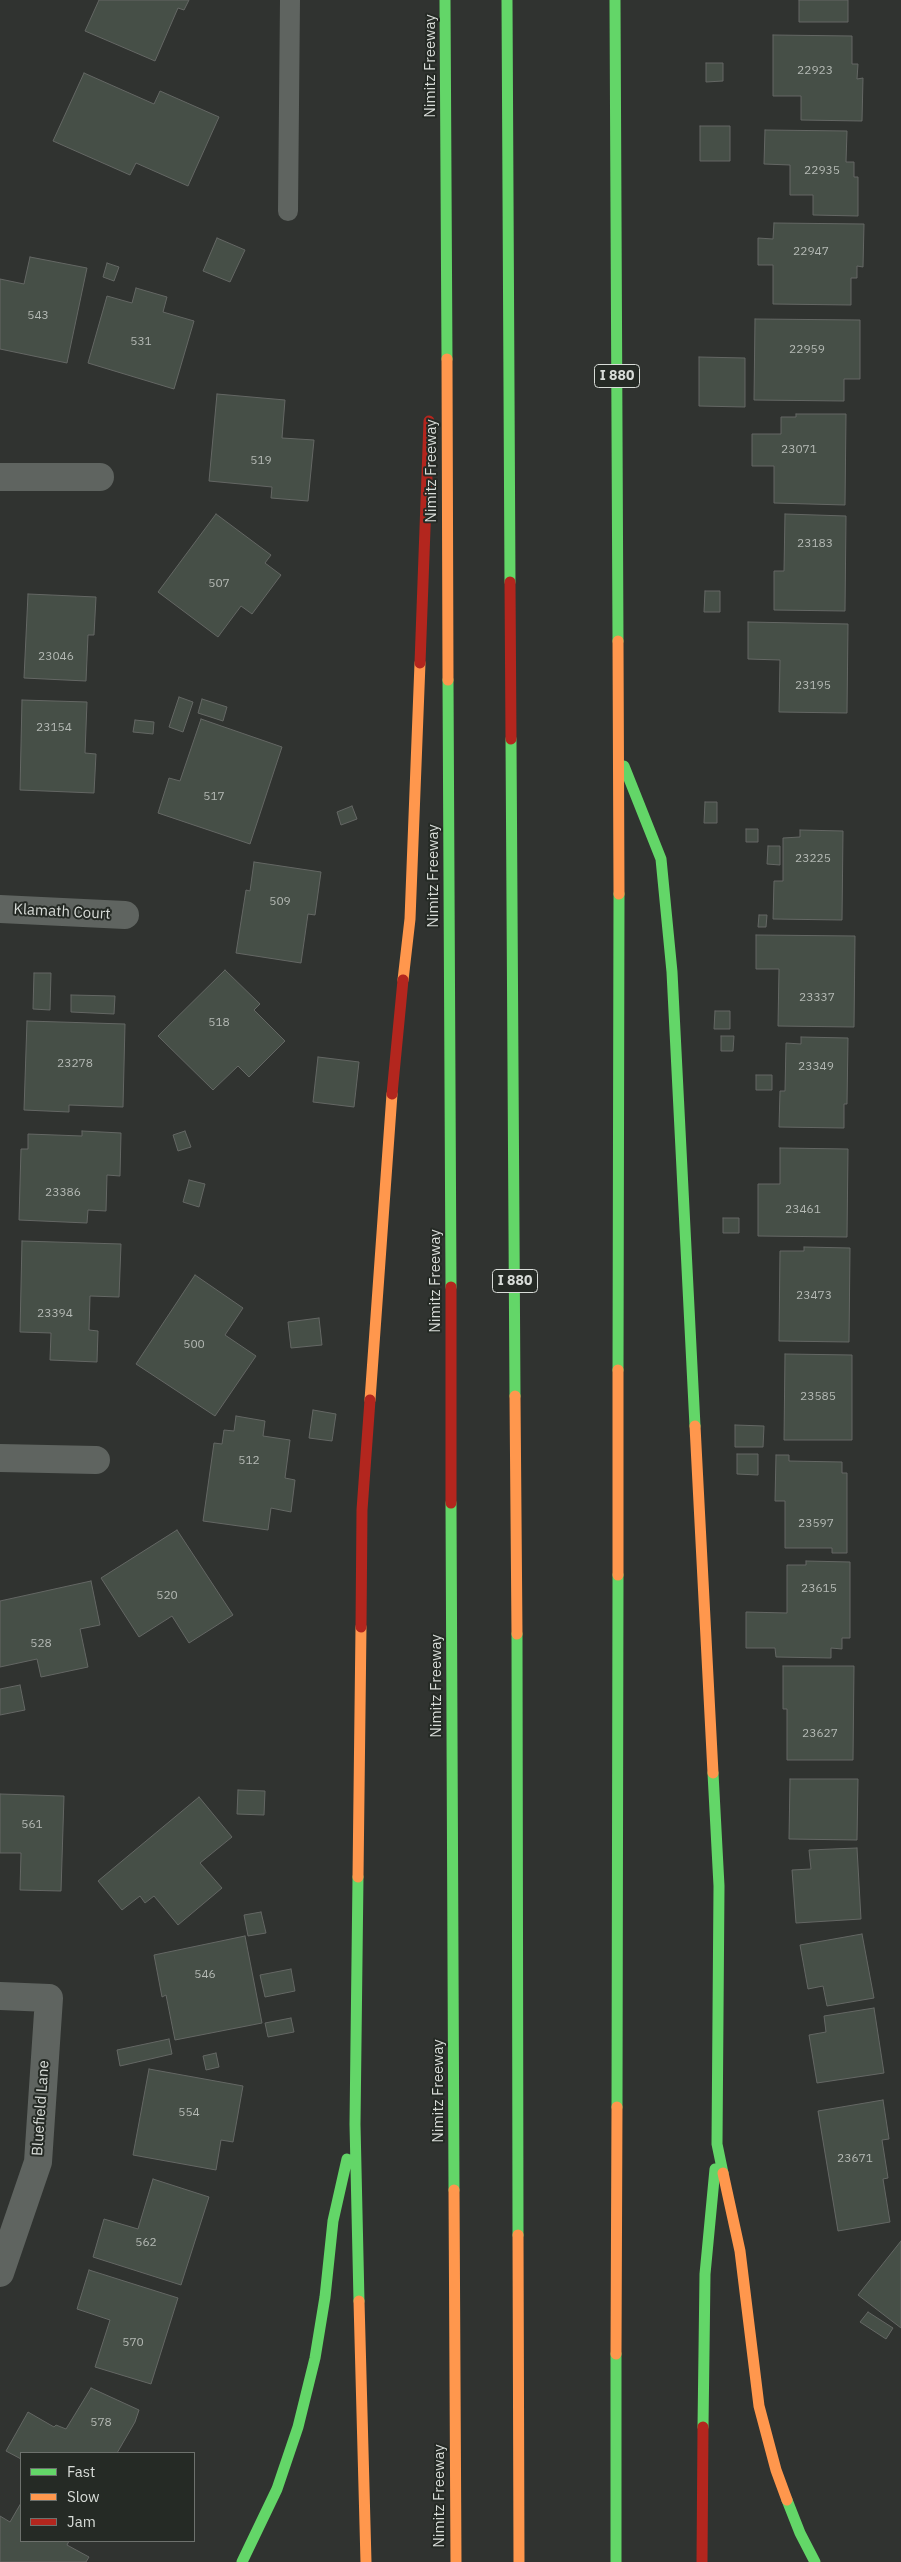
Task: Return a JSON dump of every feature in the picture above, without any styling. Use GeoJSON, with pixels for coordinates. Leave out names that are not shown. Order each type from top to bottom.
{"type":"FeatureCollection","features":[{"type":"Feature","properties":{"kind":"highway","name":"Nimitz Freeway"},"geometry":{"type":"LineString","coordinates":[[445,0],[456,2562]]}},
{"type":"Feature","properties":{"kind":"highway","name":"I 880"},"geometry":{"type":"LineString","coordinates":[[506,0],[517,1664],[519,2562]]}},
{"type":"Feature","properties":{"kind":"highway","name":"I 880"},"geometry":{"type":"LineString","coordinates":[[614,0],[619,752],[616,2562]]}},
{"type":"Feature","properties":{"kind":"highway"},"geometry":{"type":"LineString","coordinates":[[434,295],[446,18]]}},
{"type":"Feature","properties":{"kind":"highway"},"geometry":{"type":"LineString","coordinates":[[366,2562],[355,2124],[362,1510],[395,1054],[410,919],[430,414]]}},
{"type":"Feature","properties":{"kind":"highway"},"geometry":{"type":"LineString","coordinates":[[619,752],[661,859],[672,972],[719,1886],[717,2144],[705,2274],[702,2562]]}},
{"type":"Feature","properties":{"kind":"highway"},"geometry":{"type":"LineString","coordinates":[[242,2562],[278,2489],[298,2427],[315,2358],[326,2297],[333,2220],[355,2124]]}},
{"type":"Feature","properties":{"kind":"highway"},"geometry":{"type":"LineString","coordinates":[[717,2144],[740,2251],[748,2330],[759,2406],[776,2470],[800,2532],[816,2562]]}},
{"type":"Feature","properties":{"kind":"street"},"geometry":{"type":"LineString","coordinates":[[0,477],[100,477]]}},
{"type":"Feature","properties":{"kind":"street","name":"Klamath Court"},"geometry":{"type":"LineString","coordinates":[[0,909],[125,916]]}},
{"type":"Feature","properties":{"kind":"street"},"geometry":{"type":"LineString","coordinates":[[0,1458],[96,1460]]}},
{"type":"Feature","properties":{"kind":"street","name":"Bluefield Lane"},"geometry":{"type":"LineString","coordinates":[[0,1996],[49,1998],[38,2162],[0,2273]]}},
{"type":"Feature","properties":{"kind":"lane"},"geometry":{"type":"LineString","coordinates":[[288,211],[290,0]]}},
{"type":"Feature","properties":{"kind":"building"},"geometry":{"type":"Polygon","coordinates":[[[99,0],[189,0],[184,10],[178,8],[155,61],[85,31],[99,0]]]}},
{"type":"Feature","properties":{"kind":"building"},"geometry":{"type":"Polygon","coordinates":[[[799,0],[848,0],[848,22],[799,22],[799,0]]]}},
{"type":"Feature","properties":{"kind":"building"},"geometry":{"type":"Polygon","coordinates":[[[773,35],[852,36],[852,64],[858,64],[857,79],[863,78],[862,121],[801,120],[801,96],[773,96],[773,35]]]}},
{"type":"Feature","properties":{"kind":"building"},"geometry":{"type":"Polygon","coordinates":[[[706,63],[723,63],[723,81],[706,82],[706,63]]]}},
{"type":"Feature","properties":{"kind":"building"},"geometry":{"type":"Polygon","coordinates":[[[84,73],[154,104],[160,91],[219,117],[188,186],[136,163],[130,175],[53,141],[84,73]]]}},
{"type":"Feature","properties":{"kind":"building"},"geometry":{"type":"Polygon","coordinates":[[[700,126],[730,126],[730,161],[700,161],[700,126]]]}},
{"type":"Feature","properties":{"kind":"building"},"geometry":{"type":"Polygon","coordinates":[[[765,130],[847,131],[846,162],[854,162],[854,177],[858,177],[858,216],[813,215],[813,195],[790,195],[790,165],[764,164],[765,130]]]}},
{"type":"Feature","properties":{"kind":"building"},"geometry":{"type":"Polygon","coordinates":[[[774,223],[864,224],[863,267],[857,266],[857,278],[851,278],[851,305],[773,304],[773,265],[758,265],[758,238],[773,239],[774,223]]]}},
{"type":"Feature","properties":{"kind":"building"},"geometry":{"type":"Polygon","coordinates":[[[217,238],[245,250],[230,282],[203,271],[217,238]]]}},
{"type":"Feature","properties":{"kind":"building"},"geometry":{"type":"Polygon","coordinates":[[[30,257],[87,268],[67,363],[0,349],[0,279],[24,284],[30,257]]]}},
{"type":"Feature","properties":{"kind":"building"},"geometry":{"type":"Polygon","coordinates":[[[107,263],[119,267],[114,281],[103,277],[107,263]]]}},
{"type":"Feature","properties":{"kind":"building"},"geometry":{"type":"Polygon","coordinates":[[[136,288],[167,297],[163,312],[194,321],[174,389],[88,363],[107,296],[132,303],[136,288]]]}},
{"type":"Feature","properties":{"kind":"building"},"geometry":{"type":"Polygon","coordinates":[[[755,319],[860,320],[860,379],[844,379],[844,401],[754,400],[755,319]]]}},
{"type":"Feature","properties":{"kind":"building"},"geometry":{"type":"Polygon","coordinates":[[[699,357],[745,358],[745,407],[699,406],[699,357]]]}},
{"type":"Feature","properties":{"kind":"building"},"geometry":{"type":"Polygon","coordinates":[[[217,394],[285,400],[282,438],[314,440],[308,501],[271,498],[272,487],[209,481],[217,394]]]}},
{"type":"Feature","properties":{"kind":"building"},"geometry":{"type":"Polygon","coordinates":[[[796,414],[846,414],[845,505],[774,503],[774,466],[752,466],[752,434],[781,434],[781,417],[796,417],[796,414]]]}},
{"type":"Feature","properties":{"kind":"building"},"geometry":{"type":"Polygon","coordinates":[[[216,514],[271,555],[265,563],[281,575],[252,614],[241,606],[218,637],[158,592],[216,514]]]}},
{"type":"Feature","properties":{"kind":"building"},"geometry":{"type":"Polygon","coordinates":[[[785,514],[846,516],[845,611],[774,610],[774,571],[784,571],[785,514]]]}},
{"type":"Feature","properties":{"kind":"building"},"geometry":{"type":"Polygon","coordinates":[[[705,591],[720,591],[720,612],[704,612],[705,591]]]}},
{"type":"Feature","properties":{"kind":"building"},"geometry":{"type":"Polygon","coordinates":[[[28,594],[96,597],[94,635],[88,635],[86,681],[24,678],[28,594]]]}},
{"type":"Feature","properties":{"kind":"building"},"geometry":{"type":"Polygon","coordinates":[[[748,622],[848,624],[847,713],[779,712],[780,660],[748,659],[748,622]]]}},
{"type":"Feature","properties":{"kind":"building"},"geometry":{"type":"Polygon","coordinates":[[[179,697],[193,702],[183,732],[169,727],[179,697]]]}},
{"type":"Feature","properties":{"kind":"building"},"geometry":{"type":"Polygon","coordinates":[[[202,699],[227,707],[223,721],[198,713],[202,699]]]}},
{"type":"Feature","properties":{"kind":"building"},"geometry":{"type":"Polygon","coordinates":[[[22,700],[87,702],[85,753],[96,754],[94,793],[20,790],[22,700]]]}},
{"type":"Feature","properties":{"kind":"building"},"geometry":{"type":"Polygon","coordinates":[[[201,719],[282,747],[250,844],[158,813],[169,778],[180,781],[201,719]]]}},
{"type":"Feature","properties":{"kind":"building"},"geometry":{"type":"Polygon","coordinates":[[[135,720],[154,722],[153,734],[133,732],[135,720]]]}},
{"type":"Feature","properties":{"kind":"building"},"geometry":{"type":"Polygon","coordinates":[[[705,802],[717,802],[717,823],[704,823],[705,802]]]}},
{"type":"Feature","properties":{"kind":"building"},"geometry":{"type":"Polygon","coordinates":[[[352,806],[357,819],[341,825],[337,812],[352,806]]]}},
{"type":"Feature","properties":{"kind":"building"},"geometry":{"type":"Polygon","coordinates":[[[746,829],[758,829],[758,842],[746,842],[746,829]]]}},
{"type":"Feature","properties":{"kind":"building"},"geometry":{"type":"Polygon","coordinates":[[[800,830],[843,831],[842,920],[773,919],[774,881],[783,881],[783,838],[800,837],[800,830]]]}},
{"type":"Feature","properties":{"kind":"building"},"geometry":{"type":"Polygon","coordinates":[[[768,846],[780,846],[780,865],[767,864],[768,846]]]}},
{"type":"Feature","properties":{"kind":"building"},"geometry":{"type":"Polygon","coordinates":[[[254,862],[321,872],[315,915],[308,914],[301,963],[236,953],[246,890],[250,891],[254,862]]]}},
{"type":"Feature","properties":{"kind":"building"},"geometry":{"type":"Polygon","coordinates":[[[759,915],[767,915],[766,927],[758,927],[759,915]]]}},
{"type":"Feature","properties":{"kind":"building"},"geometry":{"type":"Polygon","coordinates":[[[756,935],[855,936],[854,1027],[778,1026],[779,969],[756,969],[756,935]]]}},
{"type":"Feature","properties":{"kind":"building"},"geometry":{"type":"Polygon","coordinates":[[[225,970],[260,1004],[254,1010],[285,1041],[249,1077],[238,1066],[213,1090],[158,1036],[225,970]]]}},
{"type":"Feature","properties":{"kind":"building"},"geometry":{"type":"Polygon","coordinates":[[[34,973],[51,973],[50,1010],[33,1009],[34,973]]]}},
{"type":"Feature","properties":{"kind":"building"},"geometry":{"type":"Polygon","coordinates":[[[71,995],[115,996],[114,1014],[71,1012],[71,995]]]}},
{"type":"Feature","properties":{"kind":"building"},"geometry":{"type":"Polygon","coordinates":[[[715,1011],[730,1011],[730,1029],[714,1029],[715,1011]]]}},
{"type":"Feature","properties":{"kind":"building"},"geometry":{"type":"Polygon","coordinates":[[[27,1021],[125,1024],[123,1107],[69,1105],[69,1112],[24,1110],[27,1021]]]}},
{"type":"Feature","properties":{"kind":"building"},"geometry":{"type":"Polygon","coordinates":[[[721,1036],[734,1036],[733,1051],[721,1051],[721,1036]]]}},
{"type":"Feature","properties":{"kind":"building"},"geometry":{"type":"Polygon","coordinates":[[[801,1037],[848,1038],[847,1104],[844,1104],[844,1128],[779,1127],[780,1091],[785,1091],[786,1043],[801,1044],[801,1037]]]}},
{"type":"Feature","properties":{"kind":"building"},"geometry":{"type":"Polygon","coordinates":[[[318,1057],[359,1062],[354,1107],[313,1102],[318,1057]]]}},
{"type":"Feature","properties":{"kind":"building"},"geometry":{"type":"Polygon","coordinates":[[[756,1075],[772,1075],[772,1090],[756,1090],[756,1075]]]}},
{"type":"Feature","properties":{"kind":"building"},"geometry":{"type":"Polygon","coordinates":[[[82,1131],[121,1133],[120,1176],[107,1175],[106,1211],[88,1210],[87,1223],[19,1220],[21,1149],[28,1149],[28,1134],[82,1136],[82,1131]]]}},
{"type":"Feature","properties":{"kind":"building"},"geometry":{"type":"Polygon","coordinates":[[[185,1131],[191,1147],[178,1151],[173,1135],[185,1131]]]}},
{"type":"Feature","properties":{"kind":"building"},"geometry":{"type":"Polygon","coordinates":[[[780,1148],[848,1149],[847,1237],[758,1236],[758,1184],[780,1184],[780,1148]]]}},
{"type":"Feature","properties":{"kind":"building"},"geometry":{"type":"Polygon","coordinates":[[[189,1180],[205,1184],[199,1207],[183,1202],[189,1180]]]}},
{"type":"Feature","properties":{"kind":"building"},"geometry":{"type":"Polygon","coordinates":[[[723,1218],[739,1218],[739,1233],[723,1233],[723,1218]]]}},
{"type":"Feature","properties":{"kind":"building"},"geometry":{"type":"Polygon","coordinates":[[[22,1241],[121,1244],[119,1297],[90,1296],[89,1330],[98,1331],[97,1362],[50,1360],[51,1333],[20,1332],[22,1241]]]}},
{"type":"Feature","properties":{"kind":"building"},"geometry":{"type":"Polygon","coordinates":[[[804,1247],[850,1248],[849,1342],[779,1341],[780,1251],[804,1251],[804,1247]]]}},
{"type":"Feature","properties":{"kind":"building"},"geometry":{"type":"Polygon","coordinates":[[[195,1275],[243,1308],[225,1335],[256,1356],[215,1416],[136,1364],[195,1275]]]}},
{"type":"Feature","properties":{"kind":"building"},"geometry":{"type":"Polygon","coordinates":[[[319,1318],[322,1345],[291,1348],[288,1322],[319,1318]]]}},
{"type":"Feature","properties":{"kind":"building"},"geometry":{"type":"Polygon","coordinates":[[[785,1354],[852,1355],[852,1440],[784,1440],[785,1354]]]}},
{"type":"Feature","properties":{"kind":"building"},"geometry":{"type":"Polygon","coordinates":[[[313,1410],[336,1414],[332,1441],[309,1438],[313,1410]]]}},
{"type":"Feature","properties":{"kind":"building"},"geometry":{"type":"Polygon","coordinates":[[[236,1416],[265,1421],[263,1436],[290,1440],[285,1478],[295,1480],[291,1512],[271,1508],[268,1530],[203,1521],[214,1443],[222,1444],[224,1430],[234,1431],[236,1416]]]}},
{"type":"Feature","properties":{"kind":"building"},"geometry":{"type":"Polygon","coordinates":[[[735,1425],[764,1426],[763,1447],[735,1447],[735,1425]]]}},
{"type":"Feature","properties":{"kind":"building"},"geometry":{"type":"Polygon","coordinates":[[[737,1454],[758,1454],[758,1475],[737,1474],[737,1454]]]}},
{"type":"Feature","properties":{"kind":"building"},"geometry":{"type":"Polygon","coordinates":[[[776,1455],[789,1455],[789,1461],[842,1462],[842,1473],[847,1473],[847,1553],[832,1553],[832,1548],[785,1548],[785,1501],[775,1501],[776,1455]]]}},
{"type":"Feature","properties":{"kind":"building"},"geometry":{"type":"Polygon","coordinates":[[[177,1530],[233,1615],[189,1643],[172,1616],[139,1637],[101,1578],[177,1530]]]}},
{"type":"Feature","properties":{"kind":"building"},"geometry":{"type":"Polygon","coordinates":[[[806,1561],[850,1562],[850,1638],[842,1638],[842,1649],[831,1648],[831,1658],[776,1657],[775,1648],[746,1648],[746,1612],[787,1613],[787,1565],[806,1565],[806,1561]]]}},
{"type":"Feature","properties":{"kind":"building"},"geometry":{"type":"Polygon","coordinates":[[[91,1581],[100,1625],[80,1629],[88,1667],[41,1677],[37,1659],[0,1667],[0,1601],[91,1581]]]}},
{"type":"Feature","properties":{"kind":"building"},"geometry":{"type":"Polygon","coordinates":[[[783,1666],[854,1666],[853,1760],[787,1760],[787,1709],[783,1709],[783,1666]]]}},
{"type":"Feature","properties":{"kind":"building"},"geometry":{"type":"Polygon","coordinates":[[[20,1685],[25,1710],[0,1715],[0,1689],[20,1685]]]}},
{"type":"Feature","properties":{"kind":"building"},"geometry":{"type":"Polygon","coordinates":[[[790,1779],[858,1779],[857,1840],[789,1839],[790,1779]]]}},
{"type":"Feature","properties":{"kind":"building"},"geometry":{"type":"Polygon","coordinates":[[[238,1790],[265,1791],[264,1815],[237,1814],[238,1790]]]}},
{"type":"Feature","properties":{"kind":"building"},"geometry":{"type":"Polygon","coordinates":[[[0,1794],[64,1796],[61,1891],[20,1890],[21,1853],[0,1853],[0,1794]]]}},
{"type":"Feature","properties":{"kind":"building"},"geometry":{"type":"Polygon","coordinates":[[[199,1797],[232,1837],[200,1863],[222,1888],[178,1925],[154,1896],[145,1903],[140,1896],[122,1910],[98,1881],[199,1797]]]}},
{"type":"Feature","properties":{"kind":"building"},"geometry":{"type":"Polygon","coordinates":[[[857,1848],[861,1919],[796,1923],[792,1870],[811,1869],[809,1850],[857,1848]]]}},
{"type":"Feature","properties":{"kind":"building"},"geometry":{"type":"Polygon","coordinates":[[[261,1912],[266,1933],[248,1936],[244,1915],[261,1912]]]}},
{"type":"Feature","properties":{"kind":"building"},"geometry":{"type":"Polygon","coordinates":[[[862,1934],[874,1998],[827,2006],[823,1986],[808,1989],[800,1945],[862,1934]]]}},
{"type":"Feature","properties":{"kind":"building"},"geometry":{"type":"Polygon","coordinates":[[[245,1936],[262,2023],[175,2040],[166,1995],[162,1997],[154,1955],[245,1936]]]}},
{"type":"Feature","properties":{"kind":"building"},"geometry":{"type":"Polygon","coordinates":[[[291,1969],[295,1991],[265,1997],[260,1975],[291,1969]]]}},
{"type":"Feature","properties":{"kind":"building"},"geometry":{"type":"Polygon","coordinates":[[[874,2008],[884,2073],[817,2083],[809,2035],[826,2032],[824,2016],[874,2008]]]}},
{"type":"Feature","properties":{"kind":"building"},"geometry":{"type":"Polygon","coordinates":[[[291,2018],[294,2032],[268,2037],[265,2023],[291,2018]]]}},
{"type":"Feature","properties":{"kind":"building"},"geometry":{"type":"Polygon","coordinates":[[[169,2039],[172,2054],[120,2066],[117,2050],[169,2039]]]}},
{"type":"Feature","properties":{"kind":"building"},"geometry":{"type":"Polygon","coordinates":[[[216,2053],[219,2067],[206,2070],[203,2056],[216,2053]]]}},
{"type":"Feature","properties":{"kind":"building"},"geometry":{"type":"Polygon","coordinates":[[[149,2069],[243,2086],[233,2142],[221,2140],[216,2170],[133,2155],[149,2069]]]}},
{"type":"Feature","properties":{"kind":"building"},"geometry":{"type":"Polygon","coordinates":[[[883,2100],[889,2139],[882,2140],[888,2178],[883,2179],[890,2222],[838,2231],[818,2111],[883,2100]]]}},
{"type":"Feature","properties":{"kind":"building"},"geometry":{"type":"Polygon","coordinates":[[[153,2179],[209,2197],[181,2285],[93,2257],[104,2219],[138,2229],[153,2179]]]}},
{"type":"Feature","properties":{"kind":"building"},"geometry":{"type":"Polygon","coordinates":[[[901,2241],[901,2328],[858,2295],[901,2241]]]}},
{"type":"Feature","properties":{"kind":"building"},"geometry":{"type":"Polygon","coordinates":[[[89,2270],[178,2298],[151,2384],[95,2367],[110,2320],[77,2309],[89,2270]]]}},
{"type":"Feature","properties":{"kind":"building"},"geometry":{"type":"Polygon","coordinates":[[[868,2312],[893,2328],[886,2339],[860,2322],[868,2312]]]}},
{"type":"Feature","properties":{"kind":"building"},"geometry":{"type":"Polygon","coordinates":[[[91,2388],[139,2410],[135,2422],[118,2452],[20,2452],[20,2458],[6,2451],[28,2412],[54,2427],[56,2425],[66,2429],[91,2388]]]}},
{"type":"Feature","properties":{"kind":"building"},"geometry":{"type":"Polygon","coordinates":[[[20,2505],[20,2542],[68,2542],[67,2545],[89,2557],[86,2562],[0,2562],[0,2516],[10,2522],[20,2505]]]}},
{"type":"Feature","properties":{"kind":"traffic: fast"},"geometry":{"type":"LineString","coordinates":[[445,0],[447,359]]}},
{"type":"Feature","properties":{"kind":"traffic: fast"},"geometry":{"type":"LineString","coordinates":[[507,0],[510,582]]}},
{"type":"Feature","properties":{"kind":"traffic: fast"},"geometry":{"type":"LineString","coordinates":[[615,0],[618,641]]}},
{"type":"Feature","properties":{"kind":"traffic: fast"},"geometry":{"type":"LineString","coordinates":[[448,680],[451,1287]]}},
{"type":"Feature","properties":{"kind":"traffic: fast"},"geometry":{"type":"LineString","coordinates":[[511,739],[515,1396]]}},
{"type":"Feature","properties":{"kind":"traffic: fast"},"geometry":{"type":"LineString","coordinates":[[624,766],[661,859],[672,972],[695,1426]]}},
{"type":"Feature","properties":{"kind":"traffic: fast"},"geometry":{"type":"LineString","coordinates":[[618,1370],[619,894]]}},
{"type":"Feature","properties":{"kind":"traffic: fast"},"geometry":{"type":"LineString","coordinates":[[451,1503],[454,2190]]}},
{"type":"Feature","properties":{"kind":"traffic: fast"},"geometry":{"type":"LineString","coordinates":[[617,2107],[618,1575]]}},
{"type":"Feature","properties":{"kind":"traffic: fast"},"geometry":{"type":"LineString","coordinates":[[517,1634],[518,2235]]}},
{"type":"Feature","properties":{"kind":"traffic: fast"},"geometry":{"type":"LineString","coordinates":[[713,1773],[719,1886],[717,2144],[723,2173]]}},
{"type":"Feature","properties":{"kind":"traffic: fast"},"geometry":{"type":"LineString","coordinates":[[358,1877],[355,2124],[359,2301]]}},
{"type":"Feature","properties":{"kind":"traffic: fast"},"geometry":{"type":"LineString","coordinates":[[242,2562],[277,2489],[298,2427],[315,2358],[325,2297],[333,2221],[347,2159]]}},
{"type":"Feature","properties":{"kind":"traffic: fast"},"geometry":{"type":"LineString","coordinates":[[703,2427],[705,2274],[715,2169]]}},
{"type":"Feature","properties":{"kind":"traffic: fast"},"geometry":{"type":"LineString","coordinates":[[616,2354],[616,2562]]}},
{"type":"Feature","properties":{"kind":"traffic: fast"},"geometry":{"type":"LineString","coordinates":[[787,2500],[800,2533],[815,2562]]}},
{"type":"Feature","properties":{"kind":"traffic: slow"},"geometry":{"type":"LineString","coordinates":[[447,359],[448,680]]}},
{"type":"Feature","properties":{"kind":"traffic: slow"},"geometry":{"type":"LineString","coordinates":[[618,641],[619,894]]}},
{"type":"Feature","properties":{"kind":"traffic: slow"},"geometry":{"type":"LineString","coordinates":[[403,980],[410,919],[420,663]]}},
{"type":"Feature","properties":{"kind":"traffic: slow"},"geometry":{"type":"LineString","coordinates":[[370,1400],[392,1094]]}},
{"type":"Feature","properties":{"kind":"traffic: slow"},"geometry":{"type":"LineString","coordinates":[[618,1370],[618,1575]]}},
{"type":"Feature","properties":{"kind":"traffic: slow"},"geometry":{"type":"LineString","coordinates":[[515,1396],[517,1634]]}},
{"type":"Feature","properties":{"kind":"traffic: slow"},"geometry":{"type":"LineString","coordinates":[[695,1426],[713,1773]]}},
{"type":"Feature","properties":{"kind":"traffic: slow"},"geometry":{"type":"LineString","coordinates":[[358,1877],[361,1627]]}},
{"type":"Feature","properties":{"kind":"traffic: slow"},"geometry":{"type":"LineString","coordinates":[[616,2354],[617,2107]]}},
{"type":"Feature","properties":{"kind":"traffic: slow"},"geometry":{"type":"LineString","coordinates":[[723,2173],[740,2251],[759,2406],[776,2470],[787,2500]]}},
{"type":"Feature","properties":{"kind":"traffic: slow"},"geometry":{"type":"LineString","coordinates":[[454,2190],[456,2562]]}},
{"type":"Feature","properties":{"kind":"traffic: slow"},"geometry":{"type":"LineString","coordinates":[[518,2235],[519,2562]]}},
{"type":"Feature","properties":{"kind":"traffic: slow"},"geometry":{"type":"LineString","coordinates":[[359,2301],[366,2562]]}},
{"type":"Feature","properties":{"kind":"traffic: jam"},"geometry":{"type":"LineString","coordinates":[[420,663],[429,421]]}},
{"type":"Feature","properties":{"kind":"traffic: jam"},"geometry":{"type":"LineString","coordinates":[[510,582],[511,739]]}},
{"type":"Feature","properties":{"kind":"traffic: jam"},"geometry":{"type":"LineString","coordinates":[[392,1094],[403,980]]}},
{"type":"Feature","properties":{"kind":"traffic: jam"},"geometry":{"type":"LineString","coordinates":[[451,1287],[451,1503]]}},
{"type":"Feature","properties":{"kind":"traffic: jam"},"geometry":{"type":"LineString","coordinates":[[361,1627],[362,1510],[370,1400]]}},
{"type":"Feature","properties":{"kind":"traffic: jam"},"geometry":{"type":"LineString","coordinates":[[702,2562],[703,2427]]}}]}
